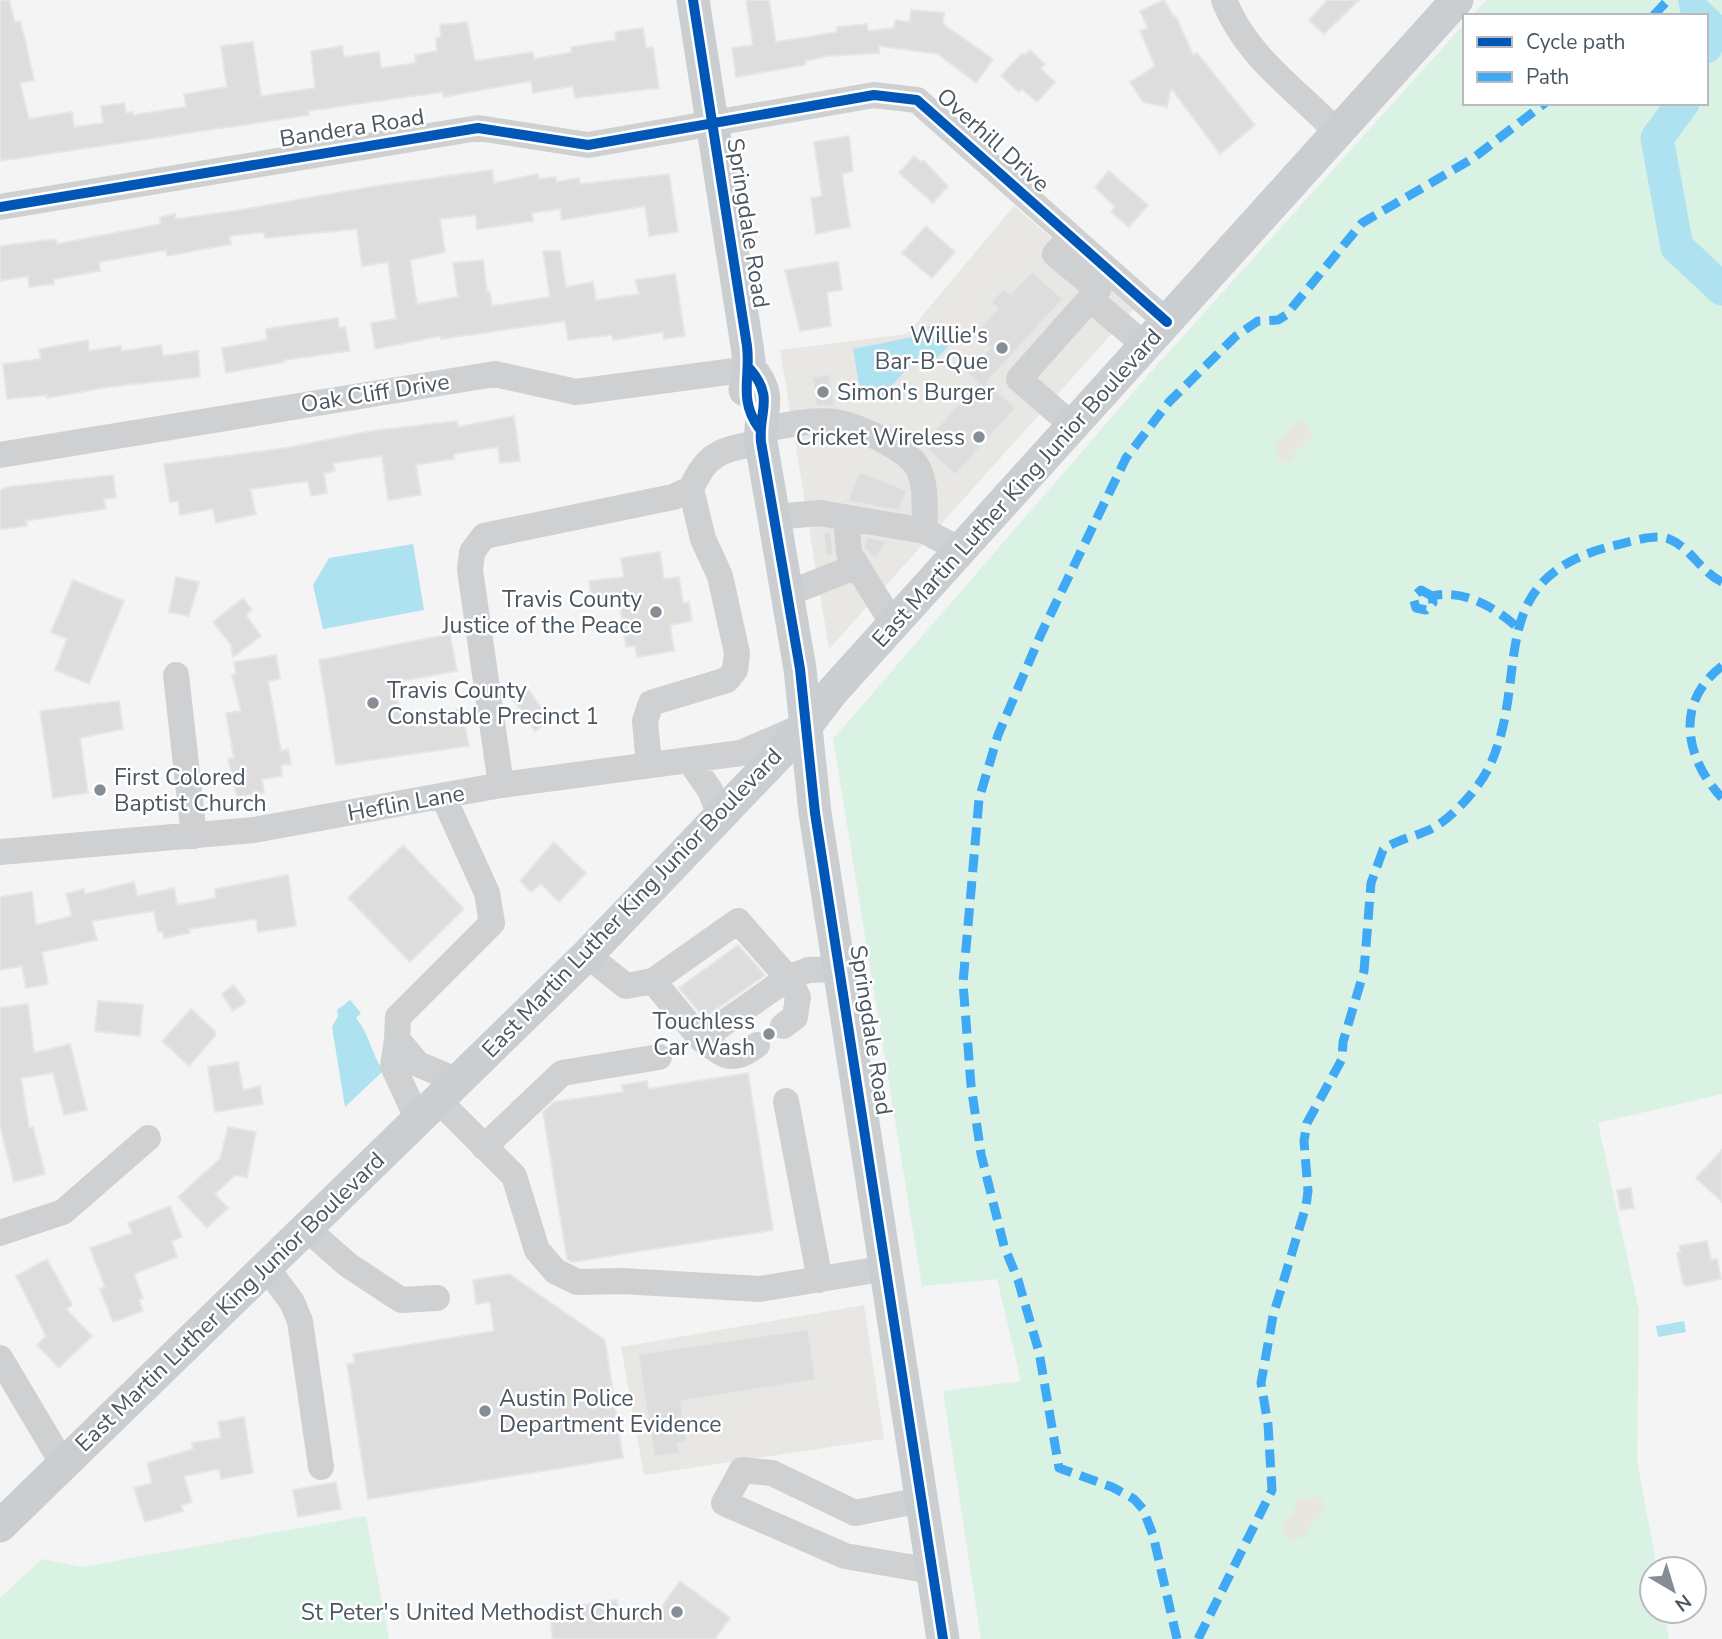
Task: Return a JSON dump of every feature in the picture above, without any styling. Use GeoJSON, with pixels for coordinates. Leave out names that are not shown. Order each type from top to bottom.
{"type":"FeatureCollection","features":[{"type":"Feature","properties":{"kind":"main road","name":"Springdale Road"},"geometry":{"type":"LineString","coordinates":[[693,0],[750,369],[744,384],[750,415],[760,433],[787,594],[806,726],[815,813],[943,1639]]}},
{"type":"Feature","properties":{"kind":"main road","name":"East Martin Luther King Junior Boulevard"},"geometry":{"type":"LineString","coordinates":[[0,1526],[587,955],[719,813],[806,726],[893,624],[1457,0]]}},
{"type":"Feature","properties":{"kind":"street"},"geometry":{"type":"LineString","coordinates":[[1224,0],[1234,26],[1254,53],[1338,133]]}},
{"type":"Feature","properties":{"kind":"street","name":"Overhill Drive"},"geometry":{"type":"LineString","coordinates":[[711,126],[874,95],[917,100],[1070,237],[1100,288],[1156,334]]}},
{"type":"Feature","properties":{"kind":"street","name":"Bandera Road"},"geometry":{"type":"LineString","coordinates":[[0,207],[478,128],[588,145],[711,126]]}},
{"type":"Feature","properties":{"kind":"street"},"geometry":{"type":"LineString","coordinates":[[1073,426],[1019,379],[1100,288]]}},
{"type":"Feature","properties":{"kind":"street","name":"Oak Cliff Drive"},"geometry":{"type":"LineString","coordinates":[[0,455],[495,374],[576,392],[750,369]]}},
{"type":"Feature","properties":{"kind":"street"},"geometry":{"type":"LineString","coordinates":[[501,785],[470,570],[472,552],[484,536],[674,498],[691,489],[707,459],[726,449],[760,433],[834,422],[883,440],[910,458],[919,469],[924,493],[925,531]]}},
{"type":"Feature","properties":{"kind":"street"},"geometry":{"type":"LineString","coordinates":[[649,765],[645,721],[651,703],[726,680],[735,670],[737,653],[720,576],[703,539],[691,489]]}},
{"type":"Feature","properties":{"kind":"street"},"geometry":{"type":"LineString","coordinates":[[774,517],[820,513],[925,531],[960,551]]}},
{"type":"Feature","properties":{"kind":"street"},"geometry":{"type":"LineString","coordinates":[[846,518],[849,553],[893,624]]}},
{"type":"Feature","properties":{"kind":"street"},"geometry":{"type":"LineString","coordinates":[[787,594],[857,566]]}},
{"type":"Feature","properties":{"kind":"street"},"geometry":{"type":"LineString","coordinates":[[176,675],[194,836]]}},
{"type":"Feature","properties":{"kind":"street","name":"Heflin Lane"},"geometry":{"type":"LineString","coordinates":[[0,852],[254,830],[501,785],[741,753],[806,726]]}},
{"type":"Feature","properties":{"kind":"street"},"geometry":{"type":"LineString","coordinates":[[689,760],[710,790],[719,813]]}},
{"type":"Feature","properties":{"kind":"street"},"geometry":{"type":"LineString","coordinates":[[443,796],[487,893],[492,923],[398,1017],[393,1066],[438,1100],[514,1177],[537,1250],[555,1271],[577,1282],[622,1281],[760,1289],[887,1268]]}},
{"type":"Feature","properties":{"kind":"street"},"geometry":{"type":"LineString","coordinates":[[587,955],[626,986],[653,981],[738,921],[789,978],[798,997],[795,1017],[783,1026]]}},
{"type":"Feature","properties":{"kind":"street"},"geometry":{"type":"LineString","coordinates":[[701,1039],[789,978],[808,970],[841,969]]}},
{"type":"Feature","properties":{"kind":"street"},"geometry":{"type":"LineString","coordinates":[[653,981],[701,1039],[725,1056],[742,1056],[757,1045]]}},
{"type":"Feature","properties":{"kind":"street"},"geometry":{"type":"LineString","coordinates":[[397,1039],[418,1064],[438,1100]]}},
{"type":"Feature","properties":{"kind":"street"},"geometry":{"type":"LineString","coordinates":[[484,1147],[562,1073],[659,1057]]}},
{"type":"Feature","properties":{"kind":"street"},"geometry":{"type":"LineString","coordinates":[[786,1101],[820,1280]]}},
{"type":"Feature","properties":{"kind":"street"},"geometry":{"type":"LineString","coordinates":[[0,1233],[63,1212],[148,1138]]}},
{"type":"Feature","properties":{"kind":"street"},"geometry":{"type":"LineString","coordinates":[[306,1228],[348,1265],[401,1300],[437,1298]]}},
{"type":"Feature","properties":{"kind":"street"},"geometry":{"type":"LineString","coordinates":[[266,1267],[292,1302],[300,1321],[321,1468]]}},
{"type":"Feature","properties":{"kind":"street"},"geometry":{"type":"LineString","coordinates":[[0,1358],[63,1464]]}},
{"type":"Feature","properties":{"kind":"street"},"geometry":{"type":"LineString","coordinates":[[921,1500],[855,1513],[772,1473],[742,1471],[724,1503],[845,1556],[932,1571]]}},
{"type":"Feature","properties":{"kind":"shaded area"},"geometry":{"type":"Polygon","coordinates":[[[1014,206],[1134,309],[829,649],[780,350],[907,334],[1014,206]]]}},
{"type":"Feature","properties":{"kind":"shaded area"},"geometry":{"type":"Polygon","coordinates":[[[864,1305],[884,1439],[644,1475],[621,1347],[864,1305]]]}},
{"type":"Feature","properties":{"kind":"green space"},"geometry":{"type":"Polygon","coordinates":[[[1486,0],[1722,0],[1722,1094],[1598,1123],[1639,1311],[1637,1460],[1654,1555],[1638,1555],[1638,1625],[1666,1625],[1669,1639],[981,1639],[943,1391],[1021,1381],[997,1279],[922,1286],[833,739],[1150,373],[1463,25],[1463,105],[1708,105],[1708,14],[1474,14],[1486,0]]]}},
{"type":"Feature","properties":{"kind":"green space"},"geometry":{"type":"Polygon","coordinates":[[[366,1516],[389,1639],[0,1639],[0,1598],[42,1559],[81,1567],[366,1516]]]}},
{"type":"Feature","properties":{"kind":"sand"},"geometry":{"type":"Polygon","coordinates":[[[1297,421],[1306,422],[1312,438],[1297,449],[1291,461],[1284,463],[1277,458],[1277,442],[1297,421]]]}},
{"type":"Feature","properties":{"kind":"sand"},"geometry":{"type":"Polygon","coordinates":[[[1316,1496],[1324,1503],[1322,1515],[1310,1524],[1306,1536],[1291,1540],[1282,1531],[1283,1521],[1293,1515],[1297,1500],[1316,1496]]]}},
{"type":"Feature","properties":{"kind":"water"},"geometry":{"type":"Polygon","coordinates":[[[1678,0],[1706,0],[1722,15],[1722,39],[1708,42],[1708,14],[1681,14],[1678,0]]]}},
{"type":"Feature","properties":{"kind":"water"},"geometry":{"type":"Polygon","coordinates":[[[934,325],[951,343],[932,364],[921,353],[878,401],[859,385],[853,349],[912,337],[911,331],[934,325]]]}},
{"type":"Feature","properties":{"kind":"water"},"geometry":{"type":"Polygon","coordinates":[[[413,544],[424,610],[323,629],[313,585],[329,558],[413,544]]]}},
{"type":"Feature","properties":{"kind":"water"},"geometry":{"type":"Polygon","coordinates":[[[350,1000],[361,1013],[356,1018],[383,1071],[345,1107],[332,1027],[338,1016],[337,1010],[350,1000]]]}},
{"type":"Feature","properties":{"kind":"water"},"geometry":{"type":"Polygon","coordinates":[[[1684,1321],[1686,1332],[1658,1337],[1656,1326],[1684,1321]]]}},
{"type":"Feature","properties":{"kind":"building"},"geometry":{"type":"Polygon","coordinates":[[[0,0],[9,0],[15,22],[20,21],[27,48],[34,80],[20,83],[29,119],[72,112],[74,127],[103,123],[101,106],[124,103],[126,113],[133,112],[133,115],[186,107],[184,94],[227,87],[221,46],[253,42],[261,96],[315,88],[311,51],[342,46],[344,57],[379,52],[381,68],[416,63],[415,55],[437,51],[436,38],[441,37],[440,25],[467,22],[475,61],[532,52],[535,59],[572,52],[571,47],[616,40],[615,32],[643,28],[646,48],[653,47],[659,88],[575,98],[573,86],[533,93],[531,81],[443,97],[443,92],[308,111],[309,115],[0,161],[0,0]]]}},
{"type":"Feature","properties":{"kind":"building"},"geometry":{"type":"Polygon","coordinates":[[[746,0],[769,0],[776,42],[837,32],[837,27],[867,24],[868,31],[894,28],[895,20],[910,22],[911,10],[944,13],[943,24],[993,59],[976,83],[938,54],[879,46],[879,53],[828,56],[805,61],[805,65],[736,77],[732,48],[753,45],[746,0]]]}},
{"type":"Feature","properties":{"kind":"building"},"geometry":{"type":"Polygon","coordinates":[[[1164,0],[1174,17],[1176,16],[1193,55],[1197,53],[1255,125],[1220,154],[1171,88],[1167,107],[1143,102],[1130,82],[1155,66],[1140,31],[1148,28],[1140,11],[1164,0]]]}},
{"type":"Feature","properties":{"kind":"building"},"geometry":{"type":"Polygon","coordinates":[[[1327,0],[1359,0],[1324,34],[1309,20],[1327,0]]]}},
{"type":"Feature","properties":{"kind":"building"},"geometry":{"type":"Polygon","coordinates":[[[1030,50],[1045,64],[1041,69],[1055,82],[1037,102],[1022,89],[1019,92],[1001,76],[1022,53],[1025,55],[1030,50]]]}},
{"type":"Feature","properties":{"kind":"building"},"geometry":{"type":"Polygon","coordinates":[[[849,136],[853,171],[842,174],[850,227],[816,234],[811,198],[822,196],[814,142],[849,136]]]}},
{"type":"Feature","properties":{"kind":"building"},"geometry":{"type":"Polygon","coordinates":[[[914,156],[921,162],[923,160],[948,186],[933,203],[899,173],[914,156]]]}},
{"type":"Feature","properties":{"kind":"building"},"geometry":{"type":"Polygon","coordinates":[[[492,170],[494,183],[538,174],[538,179],[556,177],[556,182],[579,178],[580,184],[669,174],[678,232],[649,236],[645,206],[562,220],[560,209],[532,213],[533,221],[477,229],[476,215],[440,219],[445,252],[410,260],[417,304],[458,297],[453,263],[483,260],[487,292],[490,292],[492,306],[550,297],[543,251],[560,251],[566,287],[593,282],[596,300],[639,294],[635,280],[675,274],[685,336],[664,339],[663,332],[613,340],[612,335],[568,340],[565,321],[441,339],[441,336],[375,349],[371,323],[396,319],[388,262],[362,266],[357,229],[265,238],[264,232],[229,236],[231,244],[167,256],[166,250],[99,262],[100,271],[54,279],[54,284],[29,287],[28,276],[0,281],[0,246],[56,239],[57,244],[161,224],[160,217],[175,214],[176,219],[234,211],[370,187],[492,170]]]}},
{"type":"Feature","properties":{"kind":"building"},"geometry":{"type":"Polygon","coordinates":[[[1109,171],[1148,205],[1129,227],[1111,212],[1115,207],[1095,187],[1109,171]]]}},
{"type":"Feature","properties":{"kind":"building"},"geometry":{"type":"Polygon","coordinates":[[[926,226],[955,252],[932,278],[902,253],[926,226]]]}},
{"type":"Feature","properties":{"kind":"building"},"geometry":{"type":"Polygon","coordinates":[[[838,262],[842,290],[827,292],[831,326],[800,331],[785,270],[838,262]]]}},
{"type":"Feature","properties":{"kind":"building"},"geometry":{"type":"Polygon","coordinates":[[[1032,271],[1063,299],[987,382],[1016,408],[955,475],[922,444],[978,383],[966,372],[990,348],[974,334],[998,309],[991,302],[1004,288],[1011,294],[1032,271]]]}},
{"type":"Feature","properties":{"kind":"building"},"geometry":{"type":"Polygon","coordinates":[[[338,318],[339,328],[345,327],[350,351],[284,360],[226,373],[222,348],[267,340],[266,329],[338,318]]]}},
{"type":"Feature","properties":{"kind":"building"},"geometry":{"type":"Polygon","coordinates":[[[88,340],[89,351],[121,346],[122,351],[161,345],[163,356],[198,351],[200,377],[108,387],[47,398],[47,395],[7,399],[3,364],[41,359],[39,349],[88,340]]]}},
{"type":"Feature","properties":{"kind":"building","name":"Simon's Burger"},"geometry":{"type":"Polygon","coordinates":[[[829,374],[835,406],[816,406],[812,377],[829,374]]]}},
{"type":"Feature","properties":{"kind":"building"},"geometry":{"type":"Polygon","coordinates":[[[514,416],[520,461],[500,463],[498,447],[454,454],[454,459],[416,465],[421,495],[388,500],[382,456],[333,463],[335,471],[324,473],[327,493],[311,496],[308,481],[250,489],[256,514],[216,523],[213,509],[180,515],[178,501],[170,502],[164,464],[286,448],[371,431],[457,421],[458,427],[514,416]]]}},
{"type":"Feature","properties":{"kind":"building"},"geometry":{"type":"Polygon","coordinates":[[[859,472],[907,490],[899,511],[848,501],[859,472]]]}},
{"type":"Feature","properties":{"kind":"building"},"geometry":{"type":"Polygon","coordinates":[[[113,475],[116,498],[104,499],[106,509],[31,520],[26,521],[27,526],[0,529],[0,491],[7,487],[113,475]]]}},
{"type":"Feature","properties":{"kind":"building"},"geometry":{"type":"Polygon","coordinates":[[[831,532],[833,555],[826,556],[823,533],[831,532]]]}},
{"type":"Feature","properties":{"kind":"building"},"geometry":{"type":"Polygon","coordinates":[[[867,537],[888,541],[875,559],[864,548],[867,537]]]}},
{"type":"Feature","properties":{"kind":"building","name":"Travis County Justice of the Peace"},"geometry":{"type":"Polygon","coordinates":[[[660,552],[664,579],[679,577],[683,603],[689,602],[692,621],[670,625],[674,651],[637,657],[635,646],[626,647],[619,598],[592,602],[589,581],[624,577],[621,558],[660,552]]]}},
{"type":"Feature","properties":{"kind":"building"},"geometry":{"type":"Polygon","coordinates":[[[176,577],[199,582],[189,616],[169,612],[176,577]]]}},
{"type":"Feature","properties":{"kind":"building"},"geometry":{"type":"Polygon","coordinates":[[[73,580],[124,601],[89,684],[55,670],[67,639],[51,632],[73,580]]]}},
{"type":"Feature","properties":{"kind":"building"},"geometry":{"type":"Polygon","coordinates":[[[243,598],[252,610],[246,615],[261,636],[233,657],[231,645],[213,622],[243,598]]]}},
{"type":"Feature","properties":{"kind":"building","name":"Travis County Constable Precinct 1"},"geometry":{"type":"Polygon","coordinates":[[[450,634],[457,671],[395,682],[401,719],[462,709],[469,746],[336,765],[319,660],[450,634]]]}},
{"type":"Feature","properties":{"kind":"building"},"geometry":{"type":"Polygon","coordinates":[[[276,655],[280,679],[268,681],[281,751],[288,749],[291,764],[281,765],[282,776],[262,779],[264,793],[237,797],[228,759],[234,758],[226,713],[241,711],[232,675],[236,674],[234,662],[276,655]]]}},
{"type":"Feature","properties":{"kind":"building"},"geometry":{"type":"Polygon","coordinates":[[[528,689],[550,720],[535,731],[513,700],[528,689]]]}},
{"type":"Feature","properties":{"kind":"building"},"geometry":{"type":"Polygon","coordinates":[[[119,701],[123,729],[80,738],[88,793],[53,798],[40,711],[119,701]]]}},
{"type":"Feature","properties":{"kind":"building"},"geometry":{"type":"Polygon","coordinates":[[[554,842],[586,873],[559,902],[541,884],[531,892],[520,881],[554,842]]]}},
{"type":"Feature","properties":{"kind":"building"},"geometry":{"type":"Polygon","coordinates":[[[403,845],[464,909],[410,962],[348,898],[403,845]]]}},
{"type":"Feature","properties":{"kind":"building"},"geometry":{"type":"Polygon","coordinates":[[[288,875],[296,926],[258,932],[256,919],[189,929],[190,933],[164,938],[163,931],[158,932],[154,911],[92,921],[97,940],[42,952],[48,984],[26,988],[22,966],[0,970],[0,897],[32,892],[36,925],[72,916],[66,894],[84,889],[85,894],[134,882],[137,896],[174,888],[177,905],[216,898],[215,889],[288,875]]]}},
{"type":"Feature","properties":{"kind":"building"},"geometry":{"type":"Polygon","coordinates":[[[738,945],[765,975],[704,1018],[679,988],[738,945]]]}},
{"type":"Feature","properties":{"kind":"building"},"geometry":{"type":"Polygon","coordinates":[[[234,985],[246,1002],[233,1011],[222,994],[234,985]]]}},
{"type":"Feature","properties":{"kind":"building"},"geometry":{"type":"Polygon","coordinates":[[[98,1001],[143,1005],[140,1036],[95,1031],[98,1001]]]}},
{"type":"Feature","properties":{"kind":"building"},"geometry":{"type":"Polygon","coordinates":[[[28,1004],[34,1053],[70,1044],[87,1110],[64,1115],[53,1073],[21,1078],[29,1128],[33,1127],[45,1174],[14,1182],[0,1126],[0,1008],[28,1004]]]}},
{"type":"Feature","properties":{"kind":"building"},"geometry":{"type":"Polygon","coordinates":[[[191,1009],[215,1031],[215,1036],[189,1066],[162,1041],[191,1009]]]}},
{"type":"Feature","properties":{"kind":"building"},"geometry":{"type":"Polygon","coordinates":[[[238,1062],[243,1090],[260,1086],[263,1104],[215,1112],[208,1067],[238,1062]]]}},
{"type":"Feature","properties":{"kind":"building"},"geometry":{"type":"Polygon","coordinates":[[[748,1073],[773,1230],[572,1262],[567,1259],[543,1112],[554,1102],[623,1092],[622,1085],[647,1081],[648,1089],[748,1073]]]}},
{"type":"Feature","properties":{"kind":"building"},"geometry":{"type":"Polygon","coordinates":[[[228,1127],[256,1132],[247,1177],[235,1175],[215,1194],[228,1208],[207,1228],[178,1197],[220,1159],[228,1127]]]}},
{"type":"Feature","properties":{"kind":"building"},"geometry":{"type":"Polygon","coordinates":[[[1722,1150],[1722,1202],[1696,1178],[1722,1150]]]}},
{"type":"Feature","properties":{"kind":"building"},"geometry":{"type":"Polygon","coordinates":[[[1631,1188],[1634,1208],[1620,1210],[1617,1190],[1631,1188]]]}},
{"type":"Feature","properties":{"kind":"building"},"geometry":{"type":"Polygon","coordinates":[[[170,1206],[182,1237],[172,1241],[177,1257],[134,1274],[143,1298],[139,1300],[143,1311],[113,1322],[100,1289],[105,1287],[90,1248],[132,1233],[128,1223],[170,1206]]]}},
{"type":"Feature","properties":{"kind":"building"},"geometry":{"type":"Polygon","coordinates":[[[1707,1241],[1711,1260],[1717,1259],[1721,1279],[1687,1286],[1683,1284],[1677,1253],[1681,1252],[1679,1246],[1707,1241]]]}},
{"type":"Feature","properties":{"kind":"building"},"geometry":{"type":"Polygon","coordinates":[[[47,1259],[72,1305],[66,1309],[92,1336],[59,1368],[37,1345],[46,1336],[16,1276],[47,1259]]]}},
{"type":"Feature","properties":{"kind":"building","name":"Austin Police Department Evidence"},"geometry":{"type":"Polygon","coordinates":[[[509,1274],[605,1340],[623,1458],[368,1499],[347,1364],[355,1363],[353,1354],[494,1331],[490,1302],[476,1304],[473,1280],[509,1274]]]}},
{"type":"Feature","properties":{"kind":"building"},"geometry":{"type":"Polygon","coordinates":[[[808,1329],[816,1380],[681,1401],[687,1442],[678,1443],[680,1453],[654,1457],[638,1354],[808,1329]]]}},
{"type":"Feature","properties":{"kind":"building"},"geometry":{"type":"Polygon","coordinates":[[[244,1417],[253,1473],[221,1479],[219,1469],[184,1476],[192,1502],[181,1505],[183,1511],[145,1522],[134,1488],[152,1483],[147,1463],[193,1449],[192,1443],[221,1438],[218,1422],[244,1417]]]}},
{"type":"Feature","properties":{"kind":"building"},"geometry":{"type":"Polygon","coordinates":[[[336,1482],[341,1509],[298,1517],[293,1490],[336,1482]]]}},
{"type":"Feature","properties":{"kind":"building","name":"St Peter's United Methodist Church"},"geometry":{"type":"Polygon","coordinates":[[[680,1581],[730,1618],[715,1639],[553,1639],[549,1610],[617,1600],[619,1614],[661,1608],[680,1581]]]}},
{"type":"Feature","properties":{"kind":"waterway"},"geometry":{"type":"LineString","coordinates":[[1682,105],[1657,138],[1677,247],[1722,289]]}},
{"type":"Feature","properties":{"kind":"marked path"},"geometry":{"type":"LineString","coordinates":[[1655,14],[1668,0]]}},
{"type":"Feature","properties":{"kind":"marked path"},"geometry":{"type":"LineString","coordinates":[[1177,1639],[1153,1535],[1143,1509],[1134,1499],[1112,1487],[1059,1468],[1039,1352],[1018,1280],[1004,1246],[981,1154],[971,1085],[963,983],[979,799],[998,735],[1041,634],[1126,458],[1169,402],[1236,336],[1258,321],[1278,320],[1286,315],[1362,223],[1472,159],[1542,105]]}},
{"type":"Feature","properties":{"kind":"marked path"},"geometry":{"type":"LineString","coordinates":[[1198,1639],[1272,1490],[1268,1424],[1261,1383],[1273,1316],[1306,1206],[1308,1191],[1304,1141],[1307,1123],[1342,1059],[1343,1042],[1364,971],[1371,883],[1383,850],[1439,824],[1466,800],[1486,772],[1502,729],[1518,633],[1527,605],[1544,581],[1571,561],[1612,546],[1663,537],[1676,543],[1722,582]]}},
{"type":"Feature","properties":{"kind":"marked path"},"geometry":{"type":"LineString","coordinates":[[1432,596],[1421,590],[1413,597],[1416,608],[1426,610],[1433,603],[1432,596],[1456,595],[1478,601],[1518,628]]}},
{"type":"Feature","properties":{"kind":"marked path"},"geometry":{"type":"LineString","coordinates":[[1722,666],[1707,681],[1697,697],[1691,713],[1690,731],[1700,766],[1722,798]]}},
{"type":"Feature","properties":{"kind":"cycle path"},"geometry":{"type":"LineString","coordinates":[[693,0],[747,346],[747,397],[759,428]]}},
{"type":"Feature","properties":{"kind":"cycle path"},"geometry":{"type":"LineString","coordinates":[[0,207],[478,128],[588,145],[874,95],[917,100],[1167,322]]}},
{"type":"Feature","properties":{"kind":"cycle path"},"geometry":{"type":"LineString","coordinates":[[750,369],[758,379],[764,397],[761,442],[800,669],[815,813],[943,1639]]}},
{"type":"Feature","properties":{"kind":"place","name":"Willie's Bar-B-Que"},"geometry":{"type":"Point","coordinates":[1002,348]}},
{"type":"Feature","properties":{"kind":"place","name":"Simon's Burger"},"geometry":{"type":"Point","coordinates":[823,392]}},
{"type":"Feature","properties":{"kind":"place","name":"Cricket Wireless"},"geometry":{"type":"Point","coordinates":[979,437]}},
{"type":"Feature","properties":{"kind":"place","name":"Travis County Justice of the Peace"},"geometry":{"type":"Point","coordinates":[656,612]}},
{"type":"Feature","properties":{"kind":"place","name":"Travis County Constable Precinct 1"},"geometry":{"type":"Point","coordinates":[373,703]}},
{"type":"Feature","properties":{"kind":"place","name":"First Colored Baptist Church"},"geometry":{"type":"Point","coordinates":[100,790]}},
{"type":"Feature","properties":{"kind":"place","name":"Touchless Car Wash"},"geometry":{"type":"Point","coordinates":[769,1034]}},
{"type":"Feature","properties":{"kind":"place","name":"Austin Police Department Evidence"},"geometry":{"type":"Point","coordinates":[485,1411]}},
{"type":"Feature","properties":{"kind":"place","name":"St Peter's United Methodist Church"},"geometry":{"type":"Point","coordinates":[677,1612]}}]}
